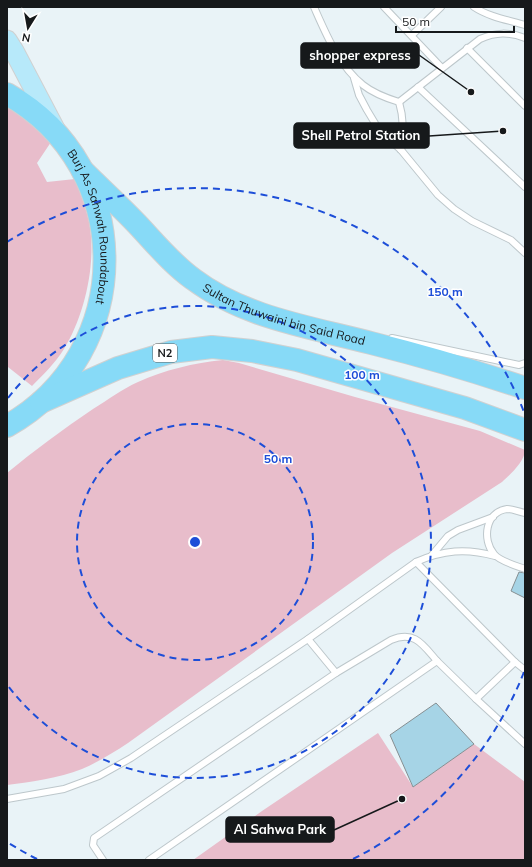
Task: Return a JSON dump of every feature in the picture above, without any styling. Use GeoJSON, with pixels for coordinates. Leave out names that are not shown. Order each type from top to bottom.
{"type":"FeatureCollection","features":[{"type":"Feature","properties":{"kind":"highway","name":"Burj As Sahwah Roundabout"},"geometry":{"type":"LineString","coordinates":[[7,94],[30,108],[58,134],[72,152],[83,171],[96,202],[103,234],[105,266],[101,299],[92,330],[77,359],[58,385],[41,402],[7,426]]}},
{"type":"Feature","properties":{"kind":"highway","name":"Sultan Thuwaini bin Said Road"},"geometry":{"type":"LineString","coordinates":[[83,171],[136,223],[172,262],[193,280],[219,296],[254,313],[293,324],[331,332],[476,372],[525,388]]}},
{"type":"Feature","properties":{"kind":"highway","name":"N2"},"geometry":{"type":"LineString","coordinates":[[41,402],[126,366],[171,352],[212,347],[252,351],[298,360],[465,408],[525,430]]}},
{"type":"Feature","properties":{"kind":"main road"},"geometry":{"type":"LineString","coordinates":[[7,40],[58,134]]}},
{"type":"Feature","properties":{"kind":"lane"},"geometry":{"type":"LineString","coordinates":[[314,7],[337,53],[354,78],[375,92],[399,102]]}},
{"type":"Feature","properties":{"kind":"lane"},"geometry":{"type":"LineString","coordinates":[[384,7],[442,68]]}},
{"type":"Feature","properties":{"kind":"lane"},"geometry":{"type":"LineString","coordinates":[[412,35],[441,7]]}},
{"type":"Feature","properties":{"kind":"lane"},"geometry":{"type":"LineString","coordinates":[[474,7],[480,11],[525,25]]}},
{"type":"Feature","properties":{"kind":"lane"},"geometry":{"type":"LineString","coordinates":[[399,102],[480,39],[491,34],[503,33],[525,38]]}},
{"type":"Feature","properties":{"kind":"lane"},"geometry":{"type":"LineString","coordinates":[[467,48],[525,106]]}},
{"type":"Feature","properties":{"kind":"lane"},"geometry":{"type":"LineString","coordinates":[[354,78],[359,95],[376,125],[401,150],[438,195],[454,209],[472,221],[511,240],[525,253]]}},
{"type":"Feature","properties":{"kind":"lane"},"geometry":{"type":"LineString","coordinates":[[418,87],[525,187]]}},
{"type":"Feature","properties":{"kind":"lane"},"geometry":{"type":"LineString","coordinates":[[399,102],[404,127],[401,150]]}},
{"type":"Feature","properties":{"kind":"lane"},"geometry":{"type":"LineString","coordinates":[[331,332],[373,336]]}},
{"type":"Feature","properties":{"kind":"lane"},"geometry":{"type":"LineString","coordinates":[[387,337],[519,365],[525,363]]}},
{"type":"Feature","properties":{"kind":"lane"},"geometry":{"type":"LineString","coordinates":[[432,554],[448,536],[458,530],[493,517],[500,511],[511,509],[525,513]]}},
{"type":"Feature","properties":{"kind":"lane"},"geometry":{"type":"LineString","coordinates":[[493,517],[488,526],[486,539],[495,556]]}},
{"type":"Feature","properties":{"kind":"lane"},"geometry":{"type":"LineString","coordinates":[[7,799],[64,788],[99,776],[131,758],[308,639],[416,562],[432,554],[452,551],[480,552],[495,556],[525,569]]}},
{"type":"Feature","properties":{"kind":"lane"},"geometry":{"type":"LineString","coordinates":[[416,562],[515,662],[525,670]]}},
{"type":"Feature","properties":{"kind":"lane"},"geometry":{"type":"LineString","coordinates":[[103,860],[93,845],[94,838],[336,673],[399,636],[416,638],[476,699],[525,744]]}},
{"type":"Feature","properties":{"kind":"lane"},"geometry":{"type":"LineString","coordinates":[[308,639],[336,673]]}},
{"type":"Feature","properties":{"kind":"lane"},"geometry":{"type":"LineString","coordinates":[[149,860],[437,661]]}},
{"type":"Feature","properties":{"kind":"lane"},"geometry":{"type":"LineString","coordinates":[[476,699],[515,662]]}},
{"type":"Feature","properties":{"kind":"shaded area"},"geometry":{"type":"Polygon","coordinates":[[[7,105],[22,114],[51,142],[37,163],[47,182],[75,179],[86,211],[91,237],[90,270],[78,320],[64,349],[49,369],[32,386],[8,367],[7,368],[7,105]]]}},
{"type":"Feature","properties":{"kind":"shaded area"},"geometry":{"type":"Polygon","coordinates":[[[223,360],[239,363],[355,397],[480,431],[525,450],[523,459],[502,482],[392,553],[122,747],[82,769],[64,775],[7,785],[7,473],[71,424],[132,385],[158,374],[179,368],[223,360]]]}},
{"type":"Feature","properties":{"kind":"shaded area"},"geometry":{"type":"Polygon","coordinates":[[[378,733],[413,787],[474,744],[525,782],[525,860],[193,860],[262,811],[378,733]]]}},
{"type":"Feature","properties":{"kind":"building"},"geometry":{"type":"Polygon","coordinates":[[[519,572],[525,573],[525,598],[511,591],[519,572]]]}},
{"type":"Feature","properties":{"kind":"building"},"geometry":{"type":"Polygon","coordinates":[[[436,703],[474,744],[413,787],[390,735],[436,703]]]}},
{"type":"Feature","properties":{"kind":"place","name":"shopper express"},"geometry":{"type":"Point","coordinates":[471,92]}},
{"type":"Feature","properties":{"kind":"place","name":"Shell Petrol Station"},"geometry":{"type":"Point","coordinates":[503,131]}},
{"type":"Feature","properties":{"kind":"place","name":"Al Sahwa Park"},"geometry":{"type":"Point","coordinates":[402,799]}}]}
